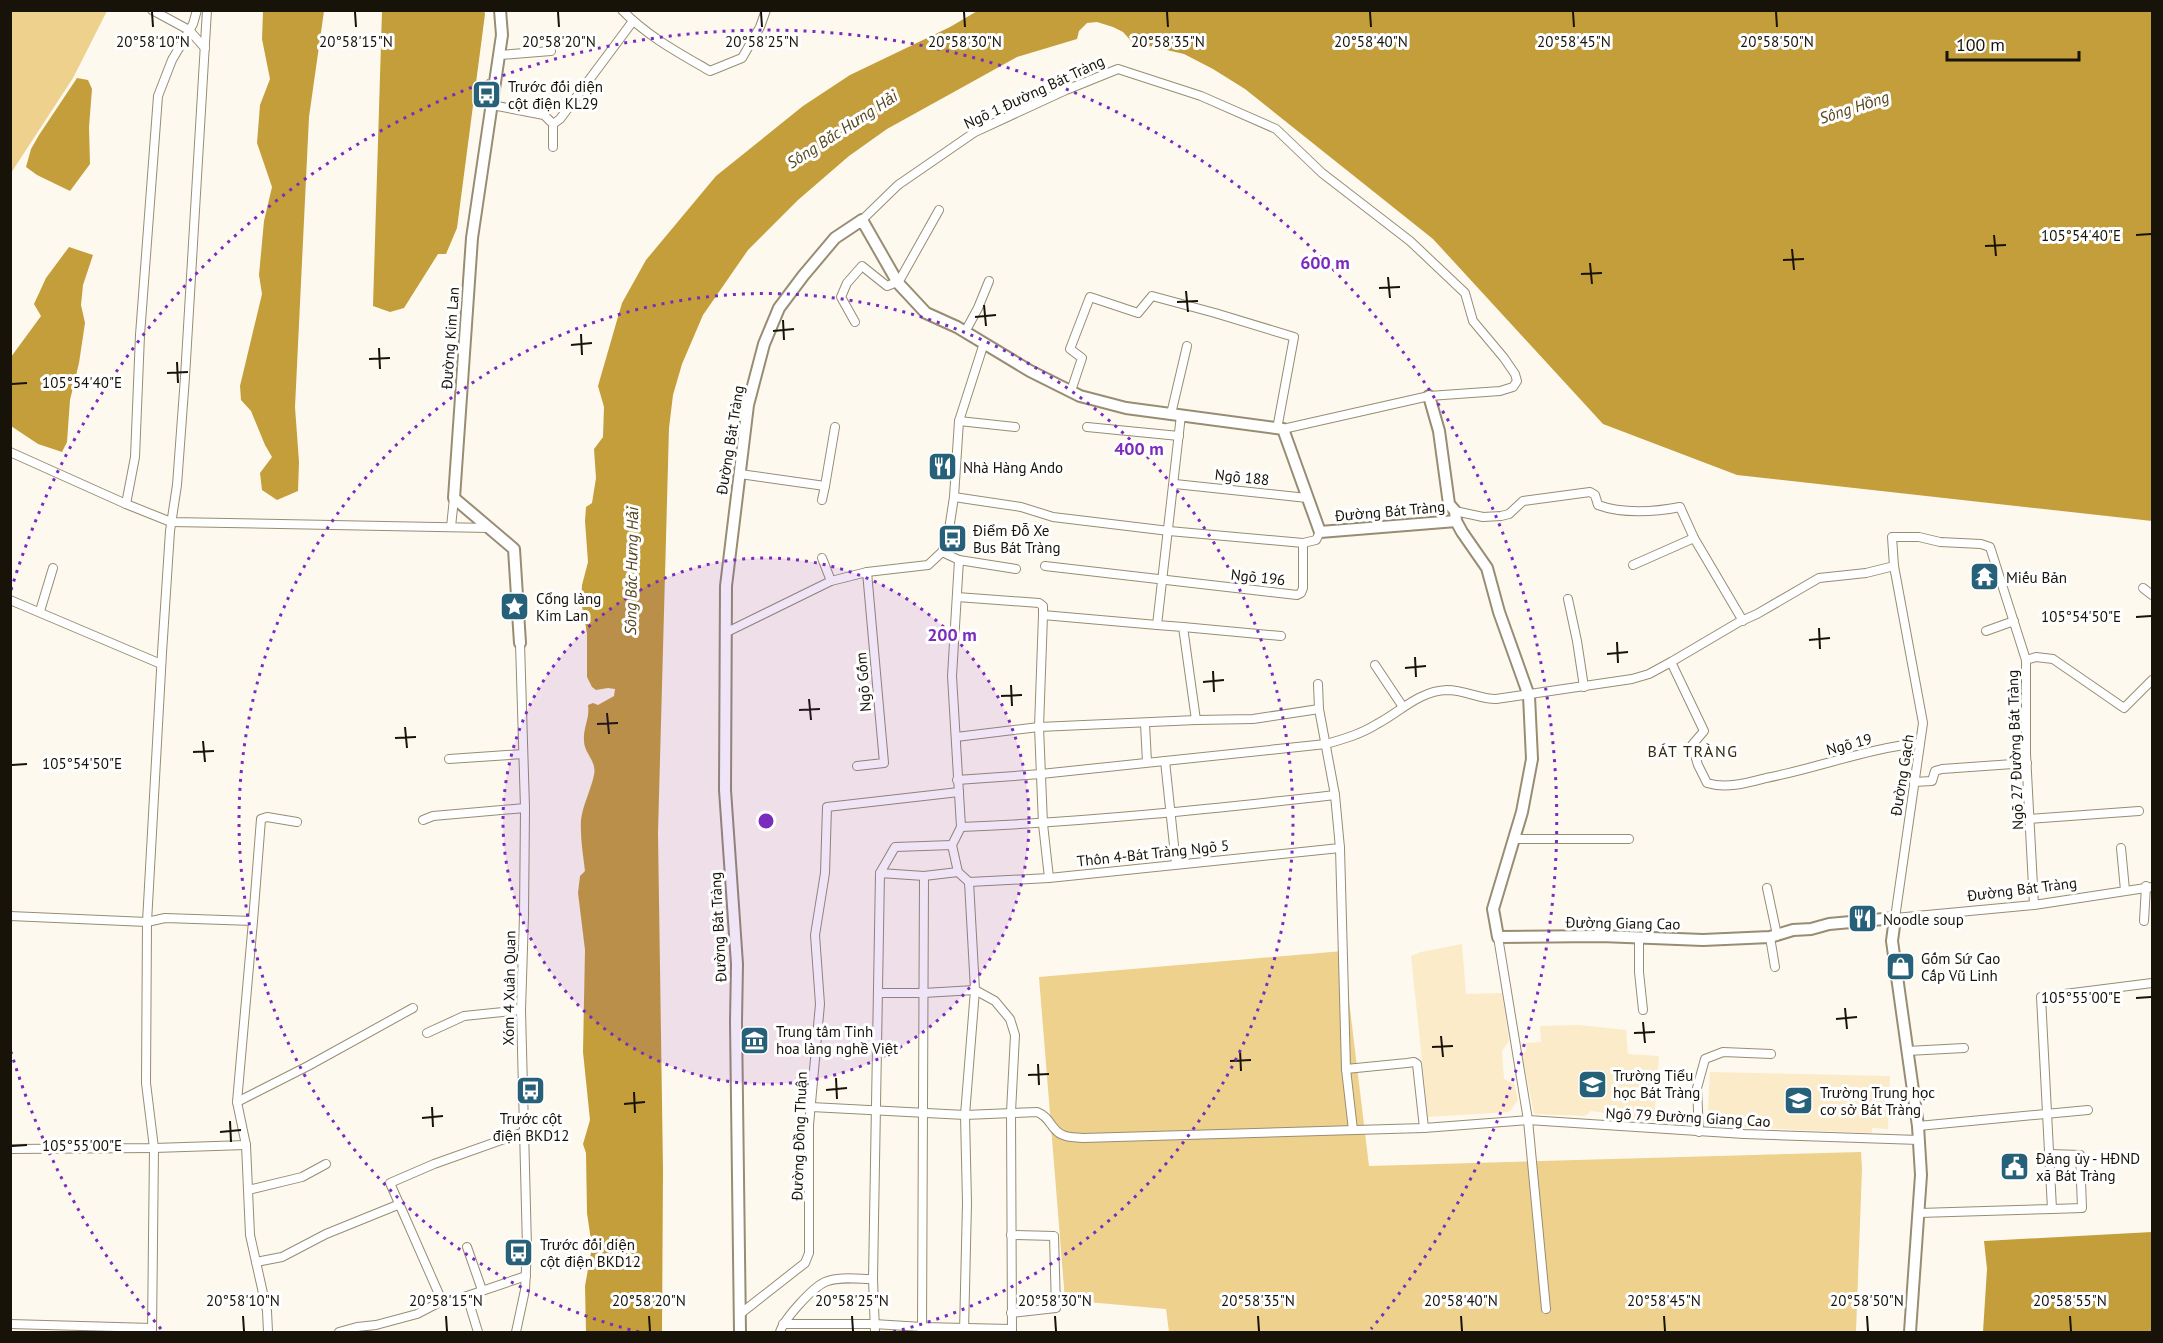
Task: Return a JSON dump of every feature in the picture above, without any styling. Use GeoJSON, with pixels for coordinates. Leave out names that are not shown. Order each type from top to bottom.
{"type":"FeatureCollection","features":[{"type":"Feature","properties":{"kind":"street"},"geometry":{"type":"LineString","coordinates":[[152,10],[189,30],[205,48]]}},
{"type":"Feature","properties":{"kind":"street"},"geometry":{"type":"LineString","coordinates":[[126,504],[135,458],[140,335],[158,96],[172,60],[197,10]]}},
{"type":"Feature","properties":{"kind":"street"},"geometry":{"type":"LineString","coordinates":[[10,1324],[152,1330],[154,1148],[146,1083],[147,922],[161,664],[171,522],[177,485],[185,377],[207,10]]}},
{"type":"Feature","properties":{"kind":"street","name":"Đường Kim Lan"},"geometry":{"type":"LineString","coordinates":[[454,498],[472,238],[500,55],[502,34],[500,10]]}},
{"type":"Feature","properties":{"kind":"street"},"geometry":{"type":"LineString","coordinates":[[622,10],[658,40],[710,71],[742,58],[760,27],[766,10]]}},
{"type":"Feature","properties":{"kind":"street"},"geometry":{"type":"LineString","coordinates":[[553,147],[553,124],[567,110],[633,21]]}},
{"type":"Feature","properties":{"kind":"street"},"geometry":{"type":"LineString","coordinates":[[500,55],[551,51]]}},
{"type":"Feature","properties":{"kind":"street","name":"Ngõ 1 Đường Bát Tràng"},"geometry":{"type":"LineString","coordinates":[[862,220],[898,185],[975,132],[1056,94],[1118,69],[1201,96],[1275,129],[1322,173],[1410,241],[1465,293],[1473,321],[1504,358],[1517,381],[1514,387],[1500,390],[1429,396]]}},
{"type":"Feature","properties":{"kind":"street"},"geometry":{"type":"LineString","coordinates":[[492,105],[544,115],[553,124]]}},
{"type":"Feature","properties":{"kind":"street"},"geometry":{"type":"LineString","coordinates":[[855,322],[841,297],[847,283],[862,266],[887,286],[897,283],[939,210]]}},
{"type":"Feature","properties":{"kind":"street"},"geometry":{"type":"LineString","coordinates":[[862,220],[897,283],[926,313],[1080,396],[1126,408],[1280,429],[1429,396],[1439,431],[1449,504],[1486,568],[1529,696],[1532,759],[1522,812],[1493,909],[1528,1120],[1546,1309]]}},
{"type":"Feature","properties":{"kind":"street","name":"Đường Bát Tràng"},"geometry":{"type":"LineString","coordinates":[[740,1332],[737,964],[725,790],[726,586],[748,405],[764,344],[779,308],[803,276],[835,238],[862,220]]}},
{"type":"Feature","properties":{"kind":"street"},"geometry":{"type":"LineString","coordinates":[[965,332],[989,281]]}},
{"type":"Feature","properties":{"kind":"street"},"geometry":{"type":"LineString","coordinates":[[1071,391],[1082,358],[1070,349],[1090,297],[1138,313],[1152,296],[1294,337],[1280,429]]}},
{"type":"Feature","properties":{"kind":"street"},"geometry":{"type":"LineString","coordinates":[[727,632],[831,580],[867,572],[928,565],[942,552],[948,536],[954,497],[959,421],[984,343]]}},
{"type":"Feature","properties":{"kind":"street"},"geometry":{"type":"LineString","coordinates":[[1157,625],[1179,436],[1176,414],[1187,346]]}},
{"type":"Feature","properties":{"kind":"street"},"geometry":{"type":"LineString","coordinates":[[959,421],[1015,427]]}},
{"type":"Feature","properties":{"kind":"street"},"geometry":{"type":"LineString","coordinates":[[822,500],[836,427]]}},
{"type":"Feature","properties":{"kind":"street"},"geometry":{"type":"LineString","coordinates":[[1087,427],[1179,436]]}},
{"type":"Feature","properties":{"kind":"street","name":"Đường Bát Tràng"},"geometry":{"type":"LineString","coordinates":[[1280,429],[1320,532],[1455,516]]}},
{"type":"Feature","properties":{"kind":"street"},"geometry":{"type":"LineString","coordinates":[[10,452],[171,522],[489,528]]}},
{"type":"Feature","properties":{"kind":"street"},"geometry":{"type":"LineString","coordinates":[[740,474],[825,486]]}},
{"type":"Feature","properties":{"kind":"street","name":"Ngõ 188"},"geometry":{"type":"LineString","coordinates":[[1174,484],[1307,498]]}},
{"type":"Feature","properties":{"kind":"street"},"geometry":{"type":"LineString","coordinates":[[1455,516],[1501,516],[1509,514],[1523,501],[1592,492],[1598,505],[1607,508],[1648,511],[1680,507],[1694,538],[1743,621]]}},
{"type":"Feature","properties":{"kind":"street"},"geometry":{"type":"LineString","coordinates":[[954,497],[1020,507],[1053,517],[1169,531],[1303,543],[1316,540],[1320,532]]}},
{"type":"Feature","properties":{"kind":"street"},"geometry":{"type":"LineString","coordinates":[[451,527],[454,498]]}},
{"type":"Feature","properties":{"kind":"street"},"geometry":{"type":"LineString","coordinates":[[454,498],[514,549],[520,643]]}},
{"type":"Feature","properties":{"kind":"street","name":"Ngõ 27 Đường Bát Tràng"},"geometry":{"type":"LineString","coordinates":[[1894,566],[1892,537],[1919,537],[1940,542],[1981,544],[1990,547],[2026,660],[2027,763],[2034,905]]}},
{"type":"Feature","properties":{"kind":"street"},"geometry":{"type":"LineString","coordinates":[[1633,565],[1694,538]]}},
{"type":"Feature","properties":{"kind":"street","name":"Ngõ 196"},"geometry":{"type":"LineString","coordinates":[[1162,580],[1299,594],[1303,588],[1303,543]]}},
{"type":"Feature","properties":{"kind":"street"},"geometry":{"type":"LineString","coordinates":[[942,552],[959,560],[1016,569]]}},
{"type":"Feature","properties":{"kind":"street"},"geometry":{"type":"LineString","coordinates":[[822,558],[831,580]]}},
{"type":"Feature","properties":{"kind":"street"},"geometry":{"type":"LineString","coordinates":[[959,560],[952,676],[961,827],[952,845],[958,872],[969,882],[975,990],[965,1114],[967,1203],[964,1330]]}},
{"type":"Feature","properties":{"kind":"street"},"geometry":{"type":"LineString","coordinates":[[1044,566],[1162,580]]}},
{"type":"Feature","properties":{"kind":"street"},"geometry":{"type":"LineString","coordinates":[[957,780],[1041,774],[1326,744],[1355,736],[1379,724],[1421,697],[1445,690],[1463,691],[1485,699],[1529,696],[1632,679],[1649,674],[1819,578],[1866,573],[1894,566]]}},
{"type":"Feature","properties":{"kind":"street","name":"Đường Gạch"},"geometry":{"type":"LineString","coordinates":[[1894,566],[1923,723],[1895,918]]}},
{"type":"Feature","properties":{"kind":"street"},"geometry":{"type":"LineString","coordinates":[[40,611],[53,568]]}},
{"type":"Feature","properties":{"kind":"street","name":"Ngõ Gốm"},"geometry":{"type":"LineString","coordinates":[[857,766],[884,763],[867,572]]}},
{"type":"Feature","properties":{"kind":"street"},"geometry":{"type":"LineString","coordinates":[[2143,588],[2152,595]]}},
{"type":"Feature","properties":{"kind":"street"},"geometry":{"type":"LineString","coordinates":[[957,597],[1040,603],[1043,606],[1039,727],[1043,824],[1049,878]]}},
{"type":"Feature","properties":{"kind":"street"},"geometry":{"type":"LineString","coordinates":[[1568,599],[1584,687]]}},
{"type":"Feature","properties":{"kind":"street"},"geometry":{"type":"LineString","coordinates":[[10,600],[161,664]]}},
{"type":"Feature","properties":{"kind":"street"},"geometry":{"type":"LineString","coordinates":[[1043,615],[1281,636]]}},
{"type":"Feature","properties":{"kind":"street"},"geometry":{"type":"LineString","coordinates":[[1986,631],[2014,621]]}},
{"type":"Feature","properties":{"kind":"street"},"geometry":{"type":"LineString","coordinates":[[1183,627],[1196,720]]}},
{"type":"Feature","properties":{"kind":"street","name":"Xóm 4 Xuân Quan"},"geometry":{"type":"LineString","coordinates":[[516,1332],[526,1276],[521,1010],[525,808],[520,643]]}},
{"type":"Feature","properties":{"kind":"street"},"geometry":{"type":"LineString","coordinates":[[2026,660],[2036,657],[2053,659],[2124,708],[2152,680]]}},
{"type":"Feature","properties":{"kind":"street","name":"Ngõ 19"},"geometry":{"type":"LineString","coordinates":[[1671,662],[1704,731],[1692,745],[1707,783],[1719,786],[1785,774],[1898,745],[1920,743]]}},
{"type":"Feature","properties":{"kind":"street"},"geometry":{"type":"LineString","coordinates":[[1375,665],[1403,707]]}},
{"type":"Feature","properties":{"kind":"street"},"geometry":{"type":"LineString","coordinates":[[1318,684],[1319,709],[1335,795],[1340,848],[1346,1069],[1353,1130]]}},
{"type":"Feature","properties":{"kind":"street"},"geometry":{"type":"LineString","coordinates":[[957,737],[1039,727],[1253,719],[1319,709]]}},
{"type":"Feature","properties":{"kind":"street"},"geometry":{"type":"LineString","coordinates":[[1145,724],[1147,762]]}},
{"type":"Feature","properties":{"kind":"street"},"geometry":{"type":"LineString","coordinates":[[449,759],[523,754]]}},
{"type":"Feature","properties":{"kind":"street"},"geometry":{"type":"LineString","coordinates":[[1165,761],[1176,864]]}},
{"type":"Feature","properties":{"kind":"street"},"geometry":{"type":"LineString","coordinates":[[1914,782],[1932,782],[1935,771],[1942,769],[2027,763]]}},
{"type":"Feature","properties":{"kind":"street","name":"Đường Đồng Thuận"},"geometry":{"type":"LineString","coordinates":[[740,1314],[808,1260],[811,1107],[820,1004],[815,935],[825,873],[827,807],[959,792]]}},
{"type":"Feature","properties":{"kind":"street"},"geometry":{"type":"LineString","coordinates":[[961,827],[1043,824],[1335,795]]}},
{"type":"Feature","properties":{"kind":"street"},"geometry":{"type":"LineString","coordinates":[[423,819],[433,816],[525,808]]}},
{"type":"Feature","properties":{"kind":"street"},"geometry":{"type":"LineString","coordinates":[[2030,819],[2139,811]]}},
{"type":"Feature","properties":{"kind":"street"},"geometry":{"type":"LineString","coordinates":[[268,1332],[267,1311],[250,1235],[246,1145],[237,1102],[261,819],[267,817],[297,822]]}},
{"type":"Feature","properties":{"kind":"street"},"geometry":{"type":"LineString","coordinates":[[1514,839],[1629,839]]}},
{"type":"Feature","properties":{"kind":"street"},"geometry":{"type":"LineString","coordinates":[[874,1328],[880,873],[895,847],[952,845]]}},
{"type":"Feature","properties":{"kind":"street","name":"Thôn 4-Bát Tràng Ngõ 5"},"geometry":{"type":"LineString","coordinates":[[969,882],[1049,878],[1340,848]]}},
{"type":"Feature","properties":{"kind":"street"},"geometry":{"type":"LineString","coordinates":[[2121,848],[2125,890]]}},
{"type":"Feature","properties":{"kind":"street"},"geometry":{"type":"LineString","coordinates":[[880,873],[924,876],[958,872]]}},
{"type":"Feature","properties":{"kind":"street"},"geometry":{"type":"LineString","coordinates":[[922,1330],[924,876]]}},
{"type":"Feature","properties":{"kind":"street"},"geometry":{"type":"LineString","coordinates":[[2144,921],[2149,886]]}},
{"type":"Feature","properties":{"kind":"street","name":"Đường Bát Tràng"},"geometry":{"type":"LineString","coordinates":[[1895,918],[2034,905],[2149,886]]}},
{"type":"Feature","properties":{"kind":"street"},"geometry":{"type":"LineString","coordinates":[[1767,888],[1774,936],[1775,967]]}},
{"type":"Feature","properties":{"kind":"street"},"geometry":{"type":"LineString","coordinates":[[10,916],[147,922],[165,918],[253,921]]}},
{"type":"Feature","properties":{"kind":"street"},"geometry":{"type":"LineString","coordinates":[[1895,918],[1892,941],[1918,1126],[1921,1175],[1910,1332]]}},
{"type":"Feature","properties":{"kind":"street","name":"Đường Giang Cao"},"geometry":{"type":"LineString","coordinates":[[1498,937],[1601,936],[1702,940],[1774,936],[1829,924],[1895,918]]}},
{"type":"Feature","properties":{"kind":"street"},"geometry":{"type":"LineString","coordinates":[[1639,938],[1639,972],[1643,1010]]}},
{"type":"Feature","properties":{"kind":"street"},"geometry":{"type":"LineString","coordinates":[[2052,1209],[2041,997],[2152,983]]}},
{"type":"Feature","properties":{"kind":"street"},"geometry":{"type":"LineString","coordinates":[[782,1328],[1011,1331],[1011,1112],[1015,1035],[1012,1024],[995,1001],[975,990],[878,993]]}},
{"type":"Feature","properties":{"kind":"street"},"geometry":{"type":"LineString","coordinates":[[237,1102],[309,1066],[413,1008]]}},
{"type":"Feature","properties":{"kind":"street"},"geometry":{"type":"LineString","coordinates":[[427,1033],[464,1016],[521,1010]]}},
{"type":"Feature","properties":{"kind":"street"},"geometry":{"type":"LineString","coordinates":[[1907,1051],[1964,1048]]}},
{"type":"Feature","properties":{"kind":"street"},"geometry":{"type":"LineString","coordinates":[[1699,1132],[1697,1089],[1705,1059],[1723,1052],[1771,1054]]}},
{"type":"Feature","properties":{"kind":"street"},"geometry":{"type":"LineString","coordinates":[[1346,1069],[1407,1062],[1417,1064],[1424,1128]]}},
{"type":"Feature","properties":{"kind":"street"},"geometry":{"type":"LineString","coordinates":[[811,1107],[922,1113],[1011,1112]]}},
{"type":"Feature","properties":{"kind":"street"},"geometry":{"type":"LineString","coordinates":[[1918,1126],[2088,1110]]}},
{"type":"Feature","properties":{"kind":"street","name":"Ngõ 79 Đường Giang Cao"},"geometry":{"type":"LineString","coordinates":[[1011,1112],[1044,1114],[1058,1133],[1063,1136],[1083,1138],[1424,1128],[1528,1120],[1699,1132],[1919,1140]]}},
{"type":"Feature","properties":{"kind":"street"},"geometry":{"type":"LineString","coordinates":[[442,1301],[390,1183],[434,1164],[524,1132]]}},
{"type":"Feature","properties":{"kind":"street"},"geometry":{"type":"LineString","coordinates":[[10,1149],[246,1145]]}},
{"type":"Feature","properties":{"kind":"street"},"geometry":{"type":"LineString","coordinates":[[1919,1213],[2082,1208],[2080,1155],[2050,1154]]}},
{"type":"Feature","properties":{"kind":"street"},"geometry":{"type":"LineString","coordinates":[[248,1191],[302,1177],[326,1164]]}},
{"type":"Feature","properties":{"kind":"street"},"geometry":{"type":"LineString","coordinates":[[256,1262],[282,1257],[326,1234],[400,1204]]}},
{"type":"Feature","properties":{"kind":"street"},"geometry":{"type":"LineString","coordinates":[[1011,1235],[1054,1236],[1056,1308],[1011,1313]]}},
{"type":"Feature","properties":{"kind":"street"},"geometry":{"type":"LineString","coordinates":[[467,1247],[482,1290]]}},
{"type":"Feature","properties":{"kind":"street"},"geometry":{"type":"LineString","coordinates":[[339,1332],[363,1326],[376,1326],[417,1314],[442,1301],[455,1300],[526,1276]]}},
{"type":"Feature","properties":{"kind":"street"},"geometry":{"type":"LineString","coordinates":[[782,1328],[808,1296],[824,1282],[873,1279]]}},
{"type":"Feature","properties":{"kind":"street"},"geometry":{"type":"LineString","coordinates":[[467,1296],[478,1332]]}},
{"type":"Feature","properties":{"kind":"shaded area"},"geometry":{"type":"Polygon","coordinates":[[[10,11],[107,11],[73,78],[11,173],[10,11]]]}},
{"type":"Feature","properties":{"kind":"shaded area"},"geometry":{"type":"Polygon","coordinates":[[[1462,944],[1466,994],[1502,993],[1509,1041],[1502,1051],[1504,1079],[1514,1084],[1518,1100],[1509,1112],[1428,1117],[1411,956],[1462,944]]]}},
{"type":"Feature","properties":{"kind":"shaded area"},"geometry":{"type":"Polygon","coordinates":[[[1343,951],[1369,1166],[1861,1152],[1856,1332],[1169,1332],[1166,1309],[1065,1300],[1039,977],[1343,951]]]}},
{"type":"Feature","properties":{"kind":"shaded area","name":"Trường Tiểu học Bát Tràng"},"geometry":{"type":"Polygon","coordinates":[[[1579,1025],[1626,1030],[1628,1054],[1659,1056],[1654,1121],[1611,1119],[1607,1113],[1591,1111],[1585,1116],[1534,1114],[1522,1054],[1526,1051],[1526,1043],[1541,1042],[1540,1026],[1579,1025]]]}},
{"type":"Feature","properties":{"kind":"shaded area","name":"Trường Trung học cơ sở Bát Tràng"},"geometry":{"type":"Polygon","coordinates":[[[1710,1072],[1890,1076],[1888,1129],[1872,1128],[1872,1133],[1707,1126],[1710,1072]]]}},
{"type":"Feature","properties":{"kind":"water"},"geometry":{"type":"Polygon","coordinates":[[[484,10],[485,14],[457,228],[446,254],[438,254],[404,308],[390,312],[373,306],[382,11],[484,10]]]}},
{"type":"Feature","properties":{"kind":"water"},"geometry":{"type":"Polygon","coordinates":[[[979,10],[2152,11],[2152,521],[1737,475],[1603,424],[1433,239],[1245,89],[1184,54],[1132,42],[1123,32],[1097,22],[1087,23],[1079,31],[1077,39],[1017,57],[887,129],[849,156],[798,200],[748,250],[703,315],[682,364],[673,395],[669,428],[658,833],[663,1170],[662,1332],[586,1332],[585,1286],[592,1247],[587,1213],[586,1153],[583,1144],[590,1120],[583,1052],[585,950],[578,893],[580,876],[585,871],[581,820],[593,781],[594,770],[584,736],[588,705],[593,703],[598,705],[614,696],[615,689],[596,690],[587,677],[587,633],[581,601],[582,585],[588,562],[586,507],[592,503],[596,478],[594,449],[603,437],[604,407],[598,386],[622,303],[646,260],[716,176],[803,106],[850,75],[950,27],[979,10]]]}},
{"type":"Feature","properties":{"kind":"water"},"geometry":{"type":"Polygon","coordinates":[[[263,11],[324,11],[309,117],[295,407],[299,462],[298,491],[277,500],[262,490],[260,473],[272,457],[251,411],[241,400],[240,386],[262,294],[259,275],[264,221],[272,187],[257,143],[260,105],[270,79],[262,39],[263,11]]]}},
{"type":"Feature","properties":{"kind":"water"},"geometry":{"type":"Polygon","coordinates":[[[77,78],[88,80],[92,89],[89,127],[90,164],[70,191],[26,167],[31,149],[39,135],[77,78]]]}},
{"type":"Feature","properties":{"kind":"water"},"geometry":{"type":"Polygon","coordinates":[[[69,247],[93,255],[83,285],[81,305],[85,323],[70,400],[67,442],[62,452],[38,444],[11,426],[11,357],[41,316],[34,304],[46,278],[69,247]]]}},
{"type":"Feature","properties":{"kind":"water"},"geometry":{"type":"Polygon","coordinates":[[[2152,1232],[2152,1332],[1983,1332],[1987,1269],[1984,1241],[2152,1232]]]}},
{"type":"Feature","properties":{"kind":"place","name":"Trước đối diện cột điện KL29"},"geometry":{"type":"Point","coordinates":[487,95]}},
{"type":"Feature","properties":{"kind":"place","name":"Nhà Hàng Ando"},"geometry":{"type":"Point","coordinates":[942,467]}},
{"type":"Feature","properties":{"kind":"place","name":"Điểm Đỗ Xe Bus Bát Tràng"},"geometry":{"type":"Point","coordinates":[952,539]}},
{"type":"Feature","properties":{"kind":"place","name":"Miếu Bản"},"geometry":{"type":"Point","coordinates":[1985,577]}},
{"type":"Feature","properties":{"kind":"place","name":"Cổng làng Kim Lan"},"geometry":{"type":"Point","coordinates":[515,607]}},
{"type":"Feature","properties":{"kind":"place","name":"Noodle soup"},"geometry":{"type":"Point","coordinates":[1862,919]}},
{"type":"Feature","properties":{"kind":"place","name":"Gốm Sứ Cao Cấp Vũ Linh"},"geometry":{"type":"Point","coordinates":[1900,967]}},
{"type":"Feature","properties":{"kind":"place","name":"Trung tâm Tinh hoa làng nghề Việt"},"geometry":{"type":"Point","coordinates":[755,1040]}},
{"type":"Feature","properties":{"kind":"place","name":"Trường Tiểu học Bát Tràng"},"geometry":{"type":"Point","coordinates":[1592,1084]}},
{"type":"Feature","properties":{"kind":"place","name":"Trước cột điện BKD12"},"geometry":{"type":"Point","coordinates":[531,1091]}},
{"type":"Feature","properties":{"kind":"place","name":"Trường Trung học cơ sở Bát Tràng"},"geometry":{"type":"Point","coordinates":[1799,1101]}},
{"type":"Feature","properties":{"kind":"place","name":"Đảng ủy - HĐND xã Bát Tràng"},"geometry":{"type":"Point","coordinates":[2015,1167]}},
{"type":"Feature","properties":{"kind":"place","name":"Trước đối diện cột điện BKD12"},"geometry":{"type":"Point","coordinates":[519,1253]}},
{"type":"Feature","properties":{"kind":"district","name":"BÁT TRÀNG"},"geometry":{"type":"Point","coordinates":[1693,751]}},
{"type":"Feature","properties":{"kind":"water label","name":"Sông Hồng"},"geometry":{"type":"Point","coordinates":[1854,107]}},
{"type":"Feature","properties":{"kind":"water label","name":"Sông Bắc Hưng Hải"},"geometry":{"type":"Point","coordinates":[842,129]}},
{"type":"Feature","properties":{"kind":"water label","name":"Sông Bắc Hưng Hải"},"geometry":{"type":"Point","coordinates":[631,571]}}]}
